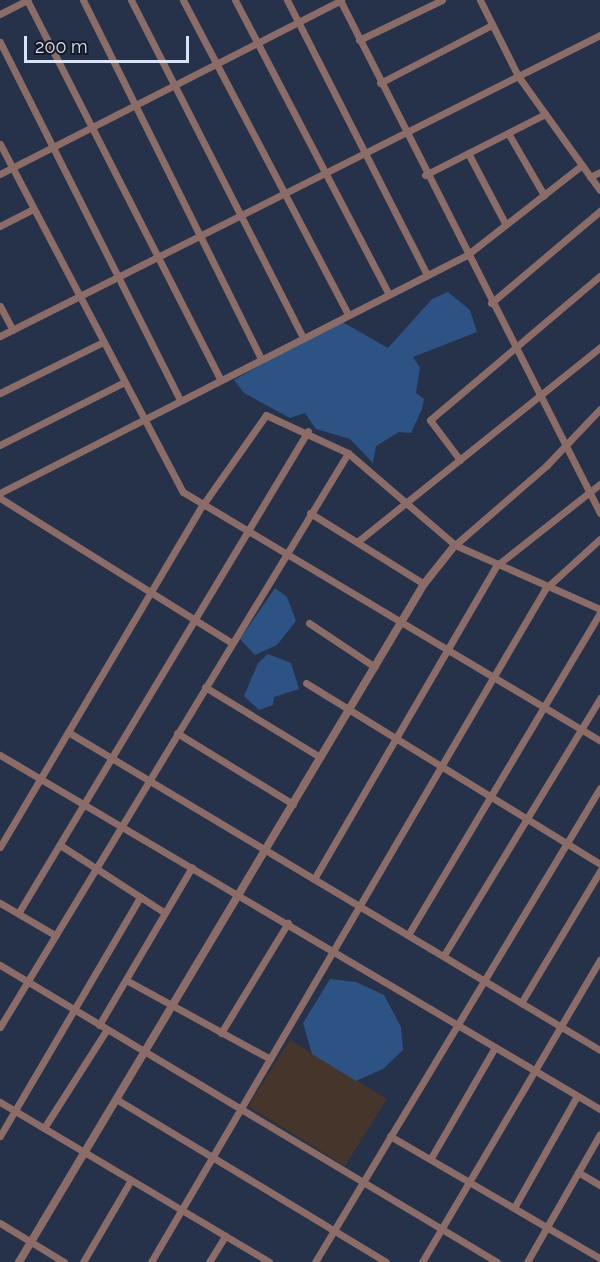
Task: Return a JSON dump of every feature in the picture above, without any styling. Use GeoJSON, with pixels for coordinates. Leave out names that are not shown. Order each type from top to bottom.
{"type":"FeatureCollection","features":[{"type":"Feature","properties":{"kind":"street"},"geometry":{"type":"LineString","coordinates":[[0,14],[27,0],[220,379]]}},
{"type":"Feature","properties":{"kind":"street"},"geometry":{"type":"LineString","coordinates":[[83,0],[260,357]]}},
{"type":"Feature","properties":{"kind":"street"},"geometry":{"type":"LineString","coordinates":[[131,0],[302,335]]}},
{"type":"Feature","properties":{"kind":"street"},"geometry":{"type":"LineString","coordinates":[[183,0],[347,312]]}},
{"type":"Feature","properties":{"kind":"street"},"geometry":{"type":"LineString","coordinates":[[234,0],[388,293]]}},
{"type":"Feature","properties":{"kind":"street"},"geometry":{"type":"LineString","coordinates":[[287,0],[427,275]]}},
{"type":"Feature","properties":{"kind":"street"},"geometry":{"type":"LineString","coordinates":[[0,174],[340,0],[404,134],[600,513]]}},
{"type":"Feature","properties":{"kind":"street"},"geometry":{"type":"LineString","coordinates":[[359,40],[442,0]]}},
{"type":"Feature","properties":{"kind":"street"},"geometry":{"type":"LineString","coordinates":[[480,0],[518,76],[600,190]]}},
{"type":"Feature","properties":{"kind":"street"},"geometry":{"type":"LineString","coordinates":[[380,83],[492,25]]}},
{"type":"Feature","properties":{"kind":"street"},"geometry":{"type":"LineString","coordinates":[[0,336],[600,35]]}},
{"type":"Feature","properties":{"kind":"street"},"geometry":{"type":"LineString","coordinates":[[0,42],[180,400]]}},
{"type":"Feature","properties":{"kind":"street"},"geometry":{"type":"LineString","coordinates":[[425,175],[545,114]]}},
{"type":"Feature","properties":{"kind":"street"},"geometry":{"type":"LineString","coordinates":[[508,133],[544,195]]}},
{"type":"Feature","properties":{"kind":"street"},"geometry":{"type":"LineString","coordinates":[[0,144],[101,344],[174,480],[202,506],[600,741]]}},
{"type":"Feature","properties":{"kind":"street"},"geometry":{"type":"LineString","coordinates":[[468,153],[506,225]]}},
{"type":"Feature","properties":{"kind":"street"},"geometry":{"type":"LineString","coordinates":[[0,493],[347,312],[467,255],[582,165]]}},
{"type":"Feature","properties":{"kind":"street"},"geometry":{"type":"LineString","coordinates":[[590,177],[600,172]]}},
{"type":"Feature","properties":{"kind":"street"},"geometry":{"type":"LineString","coordinates":[[0,226],[33,209]]}},
{"type":"Feature","properties":{"kind":"street"},"geometry":{"type":"LineString","coordinates":[[491,303],[600,211]]}},
{"type":"Feature","properties":{"kind":"street"},"geometry":{"type":"LineString","coordinates":[[460,460],[430,420],[600,276]]}},
{"type":"Feature","properties":{"kind":"street"},"geometry":{"type":"LineString","coordinates":[[0,306],[13,330]]}},
{"type":"Feature","properties":{"kind":"street"},"geometry":{"type":"LineString","coordinates":[[0,393],[101,344]]}},
{"type":"Feature","properties":{"kind":"street"},"geometry":{"type":"LineString","coordinates":[[357,542],[538,394],[600,347]]}},
{"type":"Feature","properties":{"kind":"street"},"geometry":{"type":"LineString","coordinates":[[0,445],[122,383]]}},
{"type":"Feature","properties":{"kind":"street"},"geometry":{"type":"LineString","coordinates":[[19,1262],[424,584],[455,545],[546,466],[563,443],[600,409]]}},
{"type":"Feature","properties":{"kind":"street"},"geometry":{"type":"LineString","coordinates":[[0,848],[202,506],[266,415],[308,431],[348,453],[455,545],[545,589],[600,611],[408,935]]}},
{"type":"Feature","properties":{"kind":"street"},"geometry":{"type":"LineString","coordinates":[[19,912],[85,804],[192,617],[308,431]]}},
{"type":"Feature","properties":{"kind":"street"},"geometry":{"type":"LineString","coordinates":[[0,1027],[348,453]]}},
{"type":"Feature","properties":{"kind":"street"},"geometry":{"type":"LineString","coordinates":[[314,879],[496,566],[591,496],[600,484]]}},
{"type":"Feature","properties":{"kind":"street"},"geometry":{"type":"LineString","coordinates":[[0,498],[232,643]]}},
{"type":"Feature","properties":{"kind":"street"},"geometry":{"type":"LineString","coordinates":[[310,513],[424,584]]}},
{"type":"Feature","properties":{"kind":"street"},"geometry":{"type":"LineString","coordinates":[[151,1262],[545,589],[600,538]]}},
{"type":"Feature","properties":{"kind":"street"},"geometry":{"type":"LineString","coordinates":[[309,624],[375,667]]}},
{"type":"Feature","properties":{"kind":"street"},"geometry":{"type":"LineString","coordinates":[[306,682],[394,742],[492,794],[600,864]]}},
{"type":"Feature","properties":{"kind":"street"},"geometry":{"type":"LineString","coordinates":[[205,687],[320,757]]}},
{"type":"Feature","properties":{"kind":"street"},"geometry":{"type":"LineString","coordinates":[[444,955],[600,698]]}},
{"type":"Feature","properties":{"kind":"street"},"geometry":{"type":"LineString","coordinates":[[68,732],[600,1049]]}},
{"type":"Feature","properties":{"kind":"street"},"geometry":{"type":"LineString","coordinates":[[177,734],[293,804]]}},
{"type":"Feature","properties":{"kind":"street"},"geometry":{"type":"LineString","coordinates":[[0,755],[600,1109]]}},
{"type":"Feature","properties":{"kind":"street"},"geometry":{"type":"LineString","coordinates":[[315,1262],[600,788]]}},
{"type":"Feature","properties":{"kind":"street"},"geometry":{"type":"LineString","coordinates":[[60,845],[165,913]]}},
{"type":"Feature","properties":{"kind":"street"},"geometry":{"type":"LineString","coordinates":[[99,1025],[192,867]]}},
{"type":"Feature","properties":{"kind":"street"},"geometry":{"type":"LineString","coordinates":[[520,1003],[600,871]]}},
{"type":"Feature","properties":{"kind":"street"},"geometry":{"type":"LineString","coordinates":[[0,1136],[140,897]]}},
{"type":"Feature","properties":{"kind":"street"},"geometry":{"type":"LineString","coordinates":[[0,903],[55,935]]}},
{"type":"Feature","properties":{"kind":"street"},"geometry":{"type":"LineString","coordinates":[[221,1033],[288,923]]}},
{"type":"Feature","properties":{"kind":"street"},"geometry":{"type":"LineString","coordinates":[[422,1262],[600,960]]}},
{"type":"Feature","properties":{"kind":"street"},"geometry":{"type":"LineString","coordinates":[[0,965],[497,1262]]}},
{"type":"Feature","properties":{"kind":"street"},"geometry":{"type":"LineString","coordinates":[[126,980],[270,1059]]}},
{"type":"Feature","properties":{"kind":"street"},"geometry":{"type":"LineString","coordinates":[[44,1128],[107,1029]]}},
{"type":"Feature","properties":{"kind":"street"},"geometry":{"type":"LineString","coordinates":[[431,1158],[495,1047]]}},
{"type":"Feature","properties":{"kind":"street"},"geometry":{"type":"LineString","coordinates":[[515,1206],[577,1096]]}},
{"type":"Feature","properties":{"kind":"street"},"geometry":{"type":"LineString","coordinates":[[116,1099],[213,1157],[332,1233],[386,1262]]}},
{"type":"Feature","properties":{"kind":"street"},"geometry":{"type":"LineString","coordinates":[[0,1102],[265,1261]]}},
{"type":"Feature","properties":{"kind":"street"},"geometry":{"type":"LineString","coordinates":[[527,1262],[600,1134]]}},
{"type":"Feature","properties":{"kind":"street"},"geometry":{"type":"LineString","coordinates":[[390,1136],[471,1180],[600,1258]]}},
{"type":"Feature","properties":{"kind":"street"},"geometry":{"type":"LineString","coordinates":[[578,1172],[600,1185]]}},
{"type":"Feature","properties":{"kind":"street"},"geometry":{"type":"LineString","coordinates":[[83,1262],[131,1180]]}},
{"type":"Feature","properties":{"kind":"street"},"geometry":{"type":"LineString","coordinates":[[0,1222],[64,1262]]}},
{"type":"Feature","properties":{"kind":"street"},"geometry":{"type":"LineString","coordinates":[[209,1262],[225,1236]]}},
{"type":"Feature","properties":{"kind":"shaded area"},"geometry":{"type":"Polygon","coordinates":[[[290,1040],[387,1099],[345,1166],[248,1106],[290,1040]]]}},
{"type":"Feature","properties":{"kind":"water"},"geometry":{"type":"Polygon","coordinates":[[[448,292],[470,310],[477,332],[413,357],[420,368],[416,393],[424,399],[422,409],[411,433],[399,432],[376,446],[373,463],[350,439],[316,429],[305,413],[290,418],[244,393],[234,380],[339,320],[388,348],[432,299],[448,292]]]}},
{"type":"Feature","properties":{"kind":"water"},"geometry":{"type":"Polygon","coordinates":[[[275,588],[287,597],[296,621],[277,645],[255,655],[240,639],[275,588]]]}},
{"type":"Feature","properties":{"kind":"water"},"geometry":{"type":"Polygon","coordinates":[[[268,654],[291,663],[299,689],[274,697],[273,705],[259,710],[244,696],[258,663],[268,654]]]}},
{"type":"Feature","properties":{"kind":"water"},"geometry":{"type":"Polygon","coordinates":[[[330,979],[356,982],[384,995],[401,1027],[403,1050],[383,1069],[356,1081],[312,1054],[303,1023],[330,979]]]}}]}
